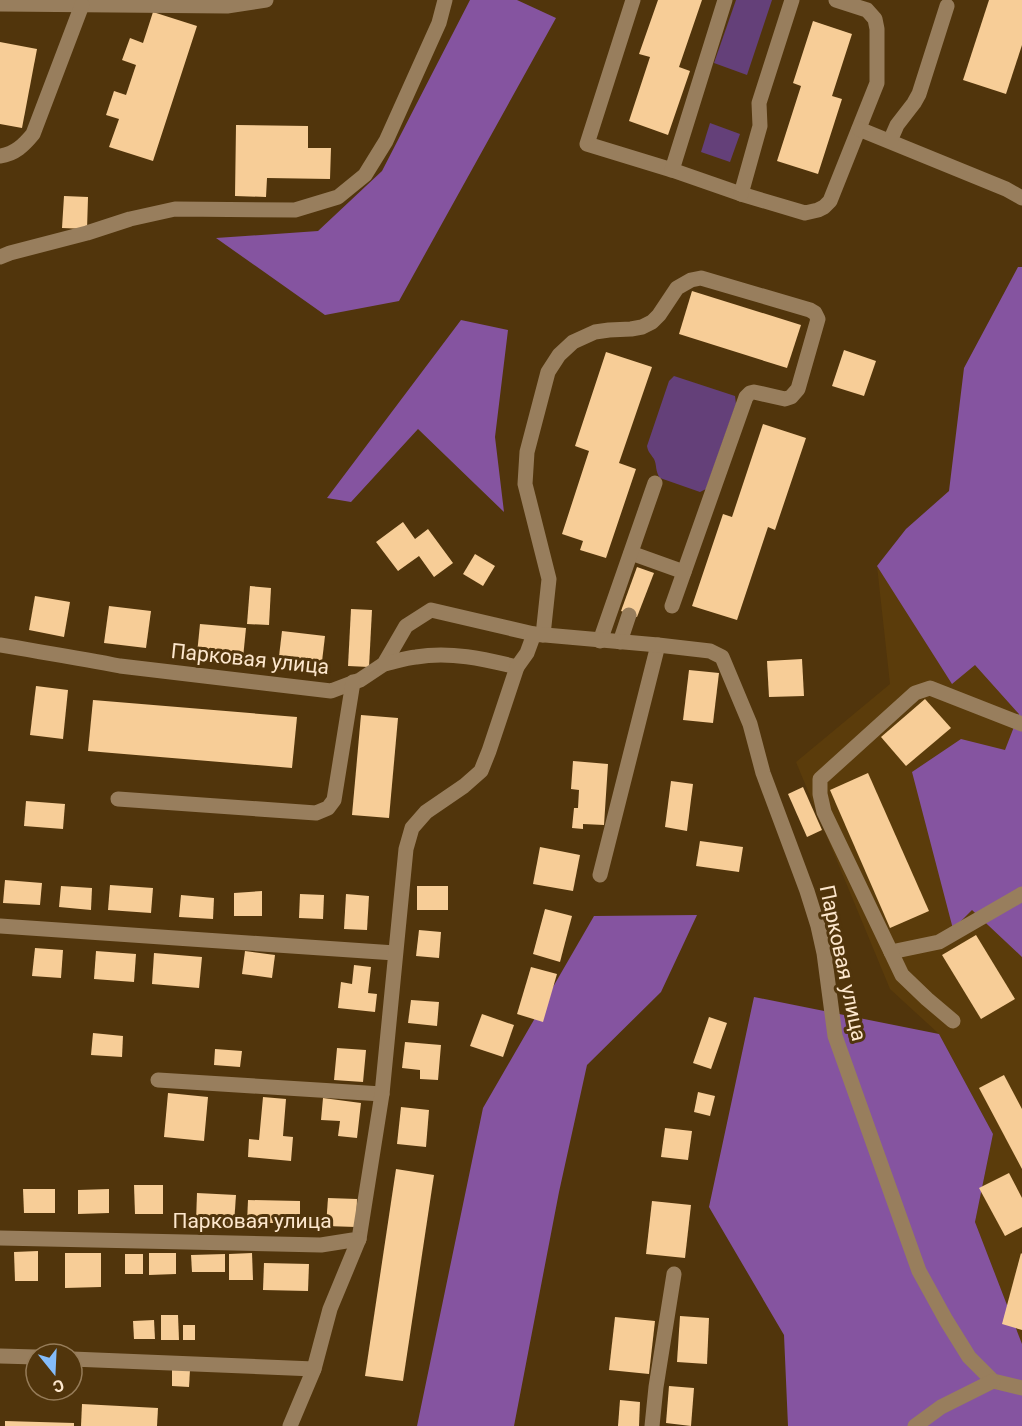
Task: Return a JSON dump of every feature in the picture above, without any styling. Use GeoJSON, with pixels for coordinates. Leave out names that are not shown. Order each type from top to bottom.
{"type":"FeatureCollection","features":[{"type":"Feature","properties":{"kind":"street"},"geometry":{"type":"LineString","coordinates":[[0,4],[227,6],[266,0]]}},
{"type":"Feature","properties":{"kind":"street"},"geometry":{"type":"LineString","coordinates":[[0,257],[130,219],[175,209],[296,210],[338,197],[365,175],[386,141],[439,23],[445,0]]}},
{"type":"Feature","properties":{"kind":"street"},"geometry":{"type":"LineString","coordinates":[[633,0],[587,144],[806,213],[818,210],[830,201],[877,84],[877,24],[875,18],[867,10],[836,0]]}},
{"type":"Feature","properties":{"kind":"street"},"geometry":{"type":"LineString","coordinates":[[672,170],[725,0]]}},
{"type":"Feature","properties":{"kind":"street"},"geometry":{"type":"LineString","coordinates":[[741,194],[760,126],[759,103],[792,0]]}},
{"type":"Feature","properties":{"kind":"street"},"geometry":{"type":"LineString","coordinates":[[0,156],[8,155],[22,147],[33,134],[82,4]]}},
{"type":"Feature","properties":{"kind":"street"},"geometry":{"type":"LineString","coordinates":[[890,141],[900,121],[917,98],[947,6]]}},
{"type":"Feature","properties":{"kind":"street"},"geometry":{"type":"LineString","coordinates":[[859,129],[1006,189],[1022,198]]}},
{"type":"Feature","properties":{"kind":"street"},"geometry":{"type":"LineString","coordinates":[[539,635],[549,579],[525,484],[527,452],[548,372],[559,355],[573,342],[595,332],[631,329],[652,322],[677,288],[691,280],[701,278],[810,310],[815,312],[818,319],[795,393],[785,399],[754,392],[746,398],[672,606]]}},
{"type":"Feature","properties":{"kind":"street"},"geometry":{"type":"LineString","coordinates":[[600,641],[655,483]]}},
{"type":"Feature","properties":{"kind":"street"},"geometry":{"type":"LineString","coordinates":[[631,553],[684,572]]}},
{"type":"Feature","properties":{"kind":"street","name":"Парковая улица"},"geometry":{"type":"LineString","coordinates":[[0,645],[120,666],[331,691],[360,680],[384,664],[406,626],[431,610],[539,635],[710,651],[722,657],[750,724],[763,772],[807,891],[824,953],[836,1036],[920,1271],[969,1357],[993,1381]]}},
{"type":"Feature","properties":{"kind":"street"},"geometry":{"type":"LineString","coordinates":[[620,642],[629,615]]}},
{"type":"Feature","properties":{"kind":"street","name":"Парковая улица"},"geometry":{"type":"LineString","coordinates":[[0,1238],[321,1245],[359,1239],[382,1094],[406,849],[412,828],[426,812],[464,786],[481,771],[517,668],[539,635]]}},
{"type":"Feature","properties":{"kind":"street"},"geometry":{"type":"LineString","coordinates":[[600,875],[658,645]]}},
{"type":"Feature","properties":{"kind":"street"},"geometry":{"type":"LineString","coordinates":[[384,664],[417,656],[445,655],[474,657],[517,668]]}},
{"type":"Feature","properties":{"kind":"street"},"geometry":{"type":"LineString","coordinates":[[118,799],[316,813],[328,808],[334,800],[353,682]]}},
{"type":"Feature","properties":{"kind":"street"},"geometry":{"type":"LineString","coordinates":[[953,1021],[902,975],[824,812],[819,794],[820,779],[915,693],[930,688],[1022,724]]}},
{"type":"Feature","properties":{"kind":"street"},"geometry":{"type":"LineString","coordinates":[[891,952],[939,942],[1022,894]]}},
{"type":"Feature","properties":{"kind":"street"},"geometry":{"type":"LineString","coordinates":[[0,926],[395,953]]}},
{"type":"Feature","properties":{"kind":"street"},"geometry":{"type":"LineString","coordinates":[[158,1080],[382,1094]]}},
{"type":"Feature","properties":{"kind":"street"},"geometry":{"type":"LineString","coordinates":[[290,1426],[314,1369],[330,1310],[359,1239]]}},
{"type":"Feature","properties":{"kind":"street"},"geometry":{"type":"LineString","coordinates":[[652,1426],[674,1274]]}},
{"type":"Feature","properties":{"kind":"street"},"geometry":{"type":"LineString","coordinates":[[0,1356],[24,1357]]}},
{"type":"Feature","properties":{"kind":"street"},"geometry":{"type":"LineString","coordinates":[[84,1359],[314,1369]]}},
{"type":"Feature","properties":{"kind":"street"},"geometry":{"type":"LineString","coordinates":[[915,1426],[941,1407],[993,1381],[1022,1388]]}},
{"type":"Feature","properties":{"kind":"shaded area"},"geometry":{"type":"Polygon","coordinates":[[[470,0],[517,0],[556,18],[399,301],[325,315],[216,238],[318,231],[382,171],[470,0]]]}},
{"type":"Feature","properties":{"kind":"shaded area"},"geometry":{"type":"Polygon","coordinates":[[[736,0],[772,0],[747,75],[714,63],[736,0]]]}},
{"type":"Feature","properties":{"kind":"shaded area"},"geometry":{"type":"Polygon","coordinates":[[[710,123],[740,134],[730,162],[701,152],[710,123]]]}},
{"type":"Feature","properties":{"kind":"shaded area"},"geometry":{"type":"Polygon","coordinates":[[[1018,267],[1022,267],[1022,957],[972,910],[953,929],[912,772],[961,739],[1005,750],[1019,714],[975,665],[952,684],[877,566],[906,529],[949,491],[964,368],[1018,267]]]}},
{"type":"Feature","properties":{"kind":"shaded area"},"geometry":{"type":"Polygon","coordinates":[[[461,320],[508,330],[495,437],[504,512],[418,429],[351,502],[327,498],[461,320]]]}},
{"type":"Feature","properties":{"kind":"shaded area"},"geometry":{"type":"Polygon","coordinates":[[[674,376],[735,396],[736,404],[706,489],[700,492],[660,478],[654,459],[647,448],[669,381],[674,376]]]}},
{"type":"Feature","properties":{"kind":"shaded area"},"geometry":{"type":"Polygon","coordinates":[[[1022,526],[1022,1344],[975,1222],[993,1134],[939,1034],[890,989],[796,762],[890,684],[877,566],[1022,526]]]}},
{"type":"Feature","properties":{"kind":"shaded area"},"geometry":{"type":"Polygon","coordinates":[[[697,915],[661,992],[587,1065],[559,1192],[514,1426],[417,1426],[483,1108],[594,916],[697,915]]]}},
{"type":"Feature","properties":{"kind":"shaded area"},"geometry":{"type":"Polygon","coordinates":[[[754,997],[939,1034],[993,1134],[975,1222],[1022,1344],[1022,1426],[788,1426],[784,1335],[709,1207],[754,997]]]}},
{"type":"Feature","properties":{"kind":"building"},"geometry":{"type":"Polygon","coordinates":[[[658,0],[702,0],[679,67],[690,71],[668,135],[629,121],[650,57],[639,54],[658,0]]]}},
{"type":"Feature","properties":{"kind":"building"},"geometry":{"type":"Polygon","coordinates":[[[989,0],[1022,0],[1022,45],[1006,94],[963,80],[989,0]]]}},
{"type":"Feature","properties":{"kind":"building"},"geometry":{"type":"Polygon","coordinates":[[[153,12],[197,26],[153,161],[109,147],[119,119],[106,115],[114,91],[126,95],[136,65],[122,60],[130,38],[143,43],[153,12]]]}},
{"type":"Feature","properties":{"kind":"building"},"geometry":{"type":"Polygon","coordinates":[[[813,21],[852,34],[832,96],[842,99],[818,174],[777,161],[801,86],[793,83],[813,21]]]}},
{"type":"Feature","properties":{"kind":"building"},"geometry":{"type":"Polygon","coordinates":[[[0,42],[37,49],[22,128],[0,124],[0,42]]]}},
{"type":"Feature","properties":{"kind":"building"},"geometry":{"type":"Polygon","coordinates":[[[236,125],[308,126],[308,148],[331,148],[330,179],[267,178],[266,197],[235,196],[236,125]]]}},
{"type":"Feature","properties":{"kind":"building"},"geometry":{"type":"Polygon","coordinates":[[[64,196],[88,197],[87,229],[62,228],[64,196]]]}},
{"type":"Feature","properties":{"kind":"building"},"geometry":{"type":"Polygon","coordinates":[[[692,291],[801,325],[787,368],[679,334],[692,291]]]}},
{"type":"Feature","properties":{"kind":"building"},"geometry":{"type":"Polygon","coordinates":[[[844,350],[876,361],[864,396],[832,386],[844,350]]]}},
{"type":"Feature","properties":{"kind":"building"},"geometry":{"type":"Polygon","coordinates":[[[606,352],[652,367],[619,463],[636,469],[606,558],[580,550],[583,541],[562,534],[589,451],[575,446],[606,352]]]}},
{"type":"Feature","properties":{"kind":"building"},"geometry":{"type":"Polygon","coordinates":[[[763,424],[806,438],[775,530],[768,527],[737,620],[692,606],[723,514],[732,517],[763,424]]]}},
{"type":"Feature","properties":{"kind":"building"},"geometry":{"type":"Polygon","coordinates":[[[403,522],[415,539],[428,529],[453,563],[434,577],[419,556],[398,571],[376,542],[403,522]]]}},
{"type":"Feature","properties":{"kind":"building"},"geometry":{"type":"Polygon","coordinates":[[[475,554],[495,566],[483,586],[463,574],[475,554]]]}},
{"type":"Feature","properties":{"kind":"building"},"geometry":{"type":"Polygon","coordinates":[[[637,567],[654,573],[637,617],[621,611],[637,567]]]}},
{"type":"Feature","properties":{"kind":"building"},"geometry":{"type":"Polygon","coordinates":[[[250,586],[271,588],[269,625],[247,624],[250,586]]]}},
{"type":"Feature","properties":{"kind":"building"},"geometry":{"type":"Polygon","coordinates":[[[35,596],[70,602],[64,637],[29,630],[35,596]]]}},
{"type":"Feature","properties":{"kind":"building"},"geometry":{"type":"Polygon","coordinates":[[[109,606],[151,611],[146,648],[104,643],[109,606]]]}},
{"type":"Feature","properties":{"kind":"building"},"geometry":{"type":"Polygon","coordinates":[[[351,609],[372,610],[369,667],[348,666],[351,609]]]}},
{"type":"Feature","properties":{"kind":"building"},"geometry":{"type":"Polygon","coordinates":[[[200,624],[246,628],[243,658],[197,654],[200,624]]]}},
{"type":"Feature","properties":{"kind":"building"},"geometry":{"type":"Polygon","coordinates":[[[282,631],[325,636],[321,670],[278,665],[282,631]]]}},
{"type":"Feature","properties":{"kind":"building"},"geometry":{"type":"Polygon","coordinates":[[[802,659],[804,696],[769,697],[767,661],[802,659]]]}},
{"type":"Feature","properties":{"kind":"building"},"geometry":{"type":"Polygon","coordinates":[[[689,670],[719,673],[713,723],[683,720],[689,670]]]}},
{"type":"Feature","properties":{"kind":"building"},"geometry":{"type":"Polygon","coordinates":[[[36,686],[68,690],[63,739],[30,735],[36,686]]]}},
{"type":"Feature","properties":{"kind":"building"},"geometry":{"type":"Polygon","coordinates":[[[925,699],[951,728],[906,766],[881,737],[925,699]]]}},
{"type":"Feature","properties":{"kind":"building"},"geometry":{"type":"Polygon","coordinates":[[[93,700],[297,717],[292,768],[88,751],[93,700]]]}},
{"type":"Feature","properties":{"kind":"building"},"geometry":{"type":"Polygon","coordinates":[[[361,715],[398,718],[389,818],[352,815],[361,715]]]}},
{"type":"Feature","properties":{"kind":"building"},"geometry":{"type":"Polygon","coordinates":[[[573,761],[608,764],[604,825],[583,824],[583,829],[572,828],[574,808],[578,808],[579,790],[571,789],[573,761]]]}},
{"type":"Feature","properties":{"kind":"building"},"geometry":{"type":"Polygon","coordinates":[[[868,773],[929,911],[890,928],[830,790],[868,773]]]}},
{"type":"Feature","properties":{"kind":"building"},"geometry":{"type":"Polygon","coordinates":[[[671,781],[693,784],[687,831],[665,827],[671,781]]]}},
{"type":"Feature","properties":{"kind":"building"},"geometry":{"type":"Polygon","coordinates":[[[803,787],[822,830],[807,837],[788,794],[803,787]]]}},
{"type":"Feature","properties":{"kind":"building"},"geometry":{"type":"Polygon","coordinates":[[[26,801],[65,804],[63,829],[24,826],[26,801]]]}},
{"type":"Feature","properties":{"kind":"building"},"geometry":{"type":"Polygon","coordinates":[[[700,841],[743,847],[739,872],[696,866],[700,841]]]}},
{"type":"Feature","properties":{"kind":"building"},"geometry":{"type":"Polygon","coordinates":[[[540,847],[580,855],[573,891],[533,884],[540,847]]]}},
{"type":"Feature","properties":{"kind":"building"},"geometry":{"type":"Polygon","coordinates":[[[5,880],[42,883],[40,905],[3,903],[5,880]]]}},
{"type":"Feature","properties":{"kind":"building"},"geometry":{"type":"Polygon","coordinates":[[[110,885],[153,888],[151,913],[108,910],[110,885]]]}},
{"type":"Feature","properties":{"kind":"building"},"geometry":{"type":"Polygon","coordinates":[[[61,886],[92,888],[91,910],[59,907],[61,886]]]}},
{"type":"Feature","properties":{"kind":"building"},"geometry":{"type":"Polygon","coordinates":[[[417,886],[448,886],[448,910],[417,910],[417,886]]]}},
{"type":"Feature","properties":{"kind":"building"},"geometry":{"type":"Polygon","coordinates":[[[262,891],[262,916],[234,916],[234,893],[262,891]]]}},
{"type":"Feature","properties":{"kind":"building"},"geometry":{"type":"Polygon","coordinates":[[[300,894],[324,895],[323,919],[299,918],[300,894]]]}},
{"type":"Feature","properties":{"kind":"building"},"geometry":{"type":"Polygon","coordinates":[[[346,894],[369,896],[367,930],[344,929],[346,894]]]}},
{"type":"Feature","properties":{"kind":"building"},"geometry":{"type":"Polygon","coordinates":[[[181,895],[214,898],[213,919],[179,917],[181,895]]]}},
{"type":"Feature","properties":{"kind":"building"},"geometry":{"type":"Polygon","coordinates":[[[545,909],[572,916],[560,962],[533,954],[545,909]]]}},
{"type":"Feature","properties":{"kind":"building"},"geometry":{"type":"Polygon","coordinates":[[[419,930],[441,932],[439,958],[416,956],[419,930]]]}},
{"type":"Feature","properties":{"kind":"building"},"geometry":{"type":"Polygon","coordinates":[[[976,935],[1015,999],[981,1019],[942,955],[976,935]]]}},
{"type":"Feature","properties":{"kind":"building"},"geometry":{"type":"Polygon","coordinates":[[[35,948],[63,950],[61,978],[32,976],[35,948]]]}},
{"type":"Feature","properties":{"kind":"building"},"geometry":{"type":"Polygon","coordinates":[[[96,951],[136,954],[134,982],[94,979],[96,951]]]}},
{"type":"Feature","properties":{"kind":"building"},"geometry":{"type":"Polygon","coordinates":[[[245,951],[275,955],[272,978],[242,974],[245,951]]]}},
{"type":"Feature","properties":{"kind":"building"},"geometry":{"type":"Polygon","coordinates":[[[154,953],[202,957],[199,988],[152,984],[154,953]]]}},
{"type":"Feature","properties":{"kind":"building"},"geometry":{"type":"Polygon","coordinates":[[[354,965],[371,967],[368,993],[377,994],[375,1012],[338,1008],[341,982],[352,984],[354,965]]]}},
{"type":"Feature","properties":{"kind":"building"},"geometry":{"type":"Polygon","coordinates":[[[531,967],[557,974],[543,1022],[517,1014],[531,967]]]}},
{"type":"Feature","properties":{"kind":"building"},"geometry":{"type":"Polygon","coordinates":[[[411,1000],[439,1002],[437,1026],[408,1023],[411,1000]]]}},
{"type":"Feature","properties":{"kind":"building"},"geometry":{"type":"Polygon","coordinates":[[[482,1014],[514,1025],[503,1057],[470,1046],[482,1014]]]}},
{"type":"Feature","properties":{"kind":"building"},"geometry":{"type":"Polygon","coordinates":[[[709,1017],[727,1023],[711,1069],[693,1063],[709,1017]]]}},
{"type":"Feature","properties":{"kind":"building"},"geometry":{"type":"Polygon","coordinates":[[[93,1033],[123,1036],[122,1057],[91,1055],[93,1033]]]}},
{"type":"Feature","properties":{"kind":"building"},"geometry":{"type":"Polygon","coordinates":[[[405,1042],[441,1045],[438,1080],[420,1079],[420,1070],[402,1068],[405,1042]]]}},
{"type":"Feature","properties":{"kind":"building"},"geometry":{"type":"Polygon","coordinates":[[[337,1048],[366,1050],[363,1082],[334,1080],[337,1048]]]}},
{"type":"Feature","properties":{"kind":"building"},"geometry":{"type":"Polygon","coordinates":[[[215,1049],[242,1051],[240,1067],[214,1065],[215,1049]]]}},
{"type":"Feature","properties":{"kind":"building"},"geometry":{"type":"Polygon","coordinates":[[[1004,1075],[1022,1109],[1022,1169],[979,1088],[1004,1075]]]}},
{"type":"Feature","properties":{"kind":"building"},"geometry":{"type":"Polygon","coordinates":[[[698,1092],[715,1096],[710,1116],[694,1112],[698,1092]]]}},
{"type":"Feature","properties":{"kind":"building"},"geometry":{"type":"Polygon","coordinates":[[[168,1093],[208,1097],[204,1141],[164,1137],[168,1093]]]}},
{"type":"Feature","properties":{"kind":"building"},"geometry":{"type":"Polygon","coordinates":[[[263,1097],[286,1099],[283,1136],[293,1137],[291,1161],[248,1157],[249,1139],[259,1140],[263,1097]]]}},
{"type":"Feature","properties":{"kind":"building"},"geometry":{"type":"Polygon","coordinates":[[[323,1098],[361,1103],[357,1138],[338,1136],[340,1121],[321,1120],[323,1098]]]}},
{"type":"Feature","properties":{"kind":"building"},"geometry":{"type":"Polygon","coordinates":[[[401,1107],[429,1110],[426,1147],[397,1144],[401,1107]]]}},
{"type":"Feature","properties":{"kind":"building"},"geometry":{"type":"Polygon","coordinates":[[[665,1128],[692,1131],[688,1160],[661,1157],[665,1128]]]}},
{"type":"Feature","properties":{"kind":"building"},"geometry":{"type":"Polygon","coordinates":[[[396,1169],[434,1175],[403,1381],[365,1376],[396,1169]]]}},
{"type":"Feature","properties":{"kind":"building"},"geometry":{"type":"Polygon","coordinates":[[[1009,1173],[1022,1198],[1022,1227],[1005,1236],[979,1188],[1009,1173]]]}},
{"type":"Feature","properties":{"kind":"building"},"geometry":{"type":"Polygon","coordinates":[[[134,1185],[163,1185],[163,1214],[135,1214],[134,1185]]]}},
{"type":"Feature","properties":{"kind":"building"},"geometry":{"type":"Polygon","coordinates":[[[23,1189],[55,1189],[55,1213],[24,1213],[23,1189]]]}},
{"type":"Feature","properties":{"kind":"building"},"geometry":{"type":"Polygon","coordinates":[[[109,1189],[109,1213],[78,1214],[78,1190],[109,1189]]]}},
{"type":"Feature","properties":{"kind":"building"},"geometry":{"type":"Polygon","coordinates":[[[197,1193],[236,1195],[234,1224],[196,1222],[197,1193]]]}},
{"type":"Feature","properties":{"kind":"building"},"geometry":{"type":"Polygon","coordinates":[[[328,1198],[357,1199],[356,1227],[326,1226],[328,1198]]]}},
{"type":"Feature","properties":{"kind":"building"},"geometry":{"type":"Polygon","coordinates":[[[248,1200],[300,1201],[300,1223],[247,1223],[248,1200]]]}},
{"type":"Feature","properties":{"kind":"building"},"geometry":{"type":"Polygon","coordinates":[[[652,1201],[691,1205],[685,1258],[646,1254],[652,1201]]]}},
{"type":"Feature","properties":{"kind":"building"},"geometry":{"type":"Polygon","coordinates":[[[38,1251],[38,1281],[15,1281],[14,1252],[38,1251]]]}},
{"type":"Feature","properties":{"kind":"building"},"geometry":{"type":"Polygon","coordinates":[[[65,1253],[101,1253],[101,1287],[65,1288],[65,1253]]]}},
{"type":"Feature","properties":{"kind":"building"},"geometry":{"type":"Polygon","coordinates":[[[149,1253],[176,1253],[176,1274],[149,1275],[149,1253]]]}},
{"type":"Feature","properties":{"kind":"building"},"geometry":{"type":"Polygon","coordinates":[[[252,1253],[253,1280],[229,1280],[229,1254],[252,1253]]]}},
{"type":"Feature","properties":{"kind":"building"},"geometry":{"type":"Polygon","coordinates":[[[125,1254],[143,1254],[143,1274],[125,1274],[125,1254]]]}},
{"type":"Feature","properties":{"kind":"building"},"geometry":{"type":"Polygon","coordinates":[[[225,1254],[225,1272],[192,1272],[191,1255],[225,1254]]]}},
{"type":"Feature","properties":{"kind":"building"},"geometry":{"type":"Polygon","coordinates":[[[1022,1254],[1022,1330],[1002,1324],[1022,1254]]]}},
{"type":"Feature","properties":{"kind":"building"},"geometry":{"type":"Polygon","coordinates":[[[264,1263],[309,1264],[308,1291],[263,1290],[264,1263]]]}},
{"type":"Feature","properties":{"kind":"building"},"geometry":{"type":"Polygon","coordinates":[[[161,1315],[178,1315],[179,1340],[161,1340],[161,1315]]]}},
{"type":"Feature","properties":{"kind":"building"},"geometry":{"type":"Polygon","coordinates":[[[680,1316],[709,1318],[707,1364],[677,1362],[680,1316]]]}},
{"type":"Feature","properties":{"kind":"building"},"geometry":{"type":"Polygon","coordinates":[[[615,1317],[655,1321],[649,1374],[609,1370],[615,1317]]]}},
{"type":"Feature","properties":{"kind":"building"},"geometry":{"type":"Polygon","coordinates":[[[154,1320],[155,1339],[134,1339],[133,1321],[154,1320]]]}},
{"type":"Feature","properties":{"kind":"building"},"geometry":{"type":"Polygon","coordinates":[[[183,1325],[195,1325],[195,1340],[183,1340],[183,1325]]]}},
{"type":"Feature","properties":{"kind":"building"},"geometry":{"type":"Polygon","coordinates":[[[172,1370],[190,1370],[189,1387],[172,1386],[172,1370]]]}},
{"type":"Feature","properties":{"kind":"building"},"geometry":{"type":"Polygon","coordinates":[[[669,1386],[694,1388],[691,1426],[666,1423],[669,1386]]]}},
{"type":"Feature","properties":{"kind":"building"},"geometry":{"type":"Polygon","coordinates":[[[620,1400],[640,1402],[639,1426],[618,1426],[620,1400]]]}},
{"type":"Feature","properties":{"kind":"building"},"geometry":{"type":"Polygon","coordinates":[[[82,1404],[158,1408],[157,1426],[81,1426],[82,1404]]]}},
{"type":"Feature","properties":{"kind":"building"},"geometry":{"type":"Polygon","coordinates":[[[5,1421],[74,1423],[74,1426],[5,1426],[5,1421]]]}}]}
